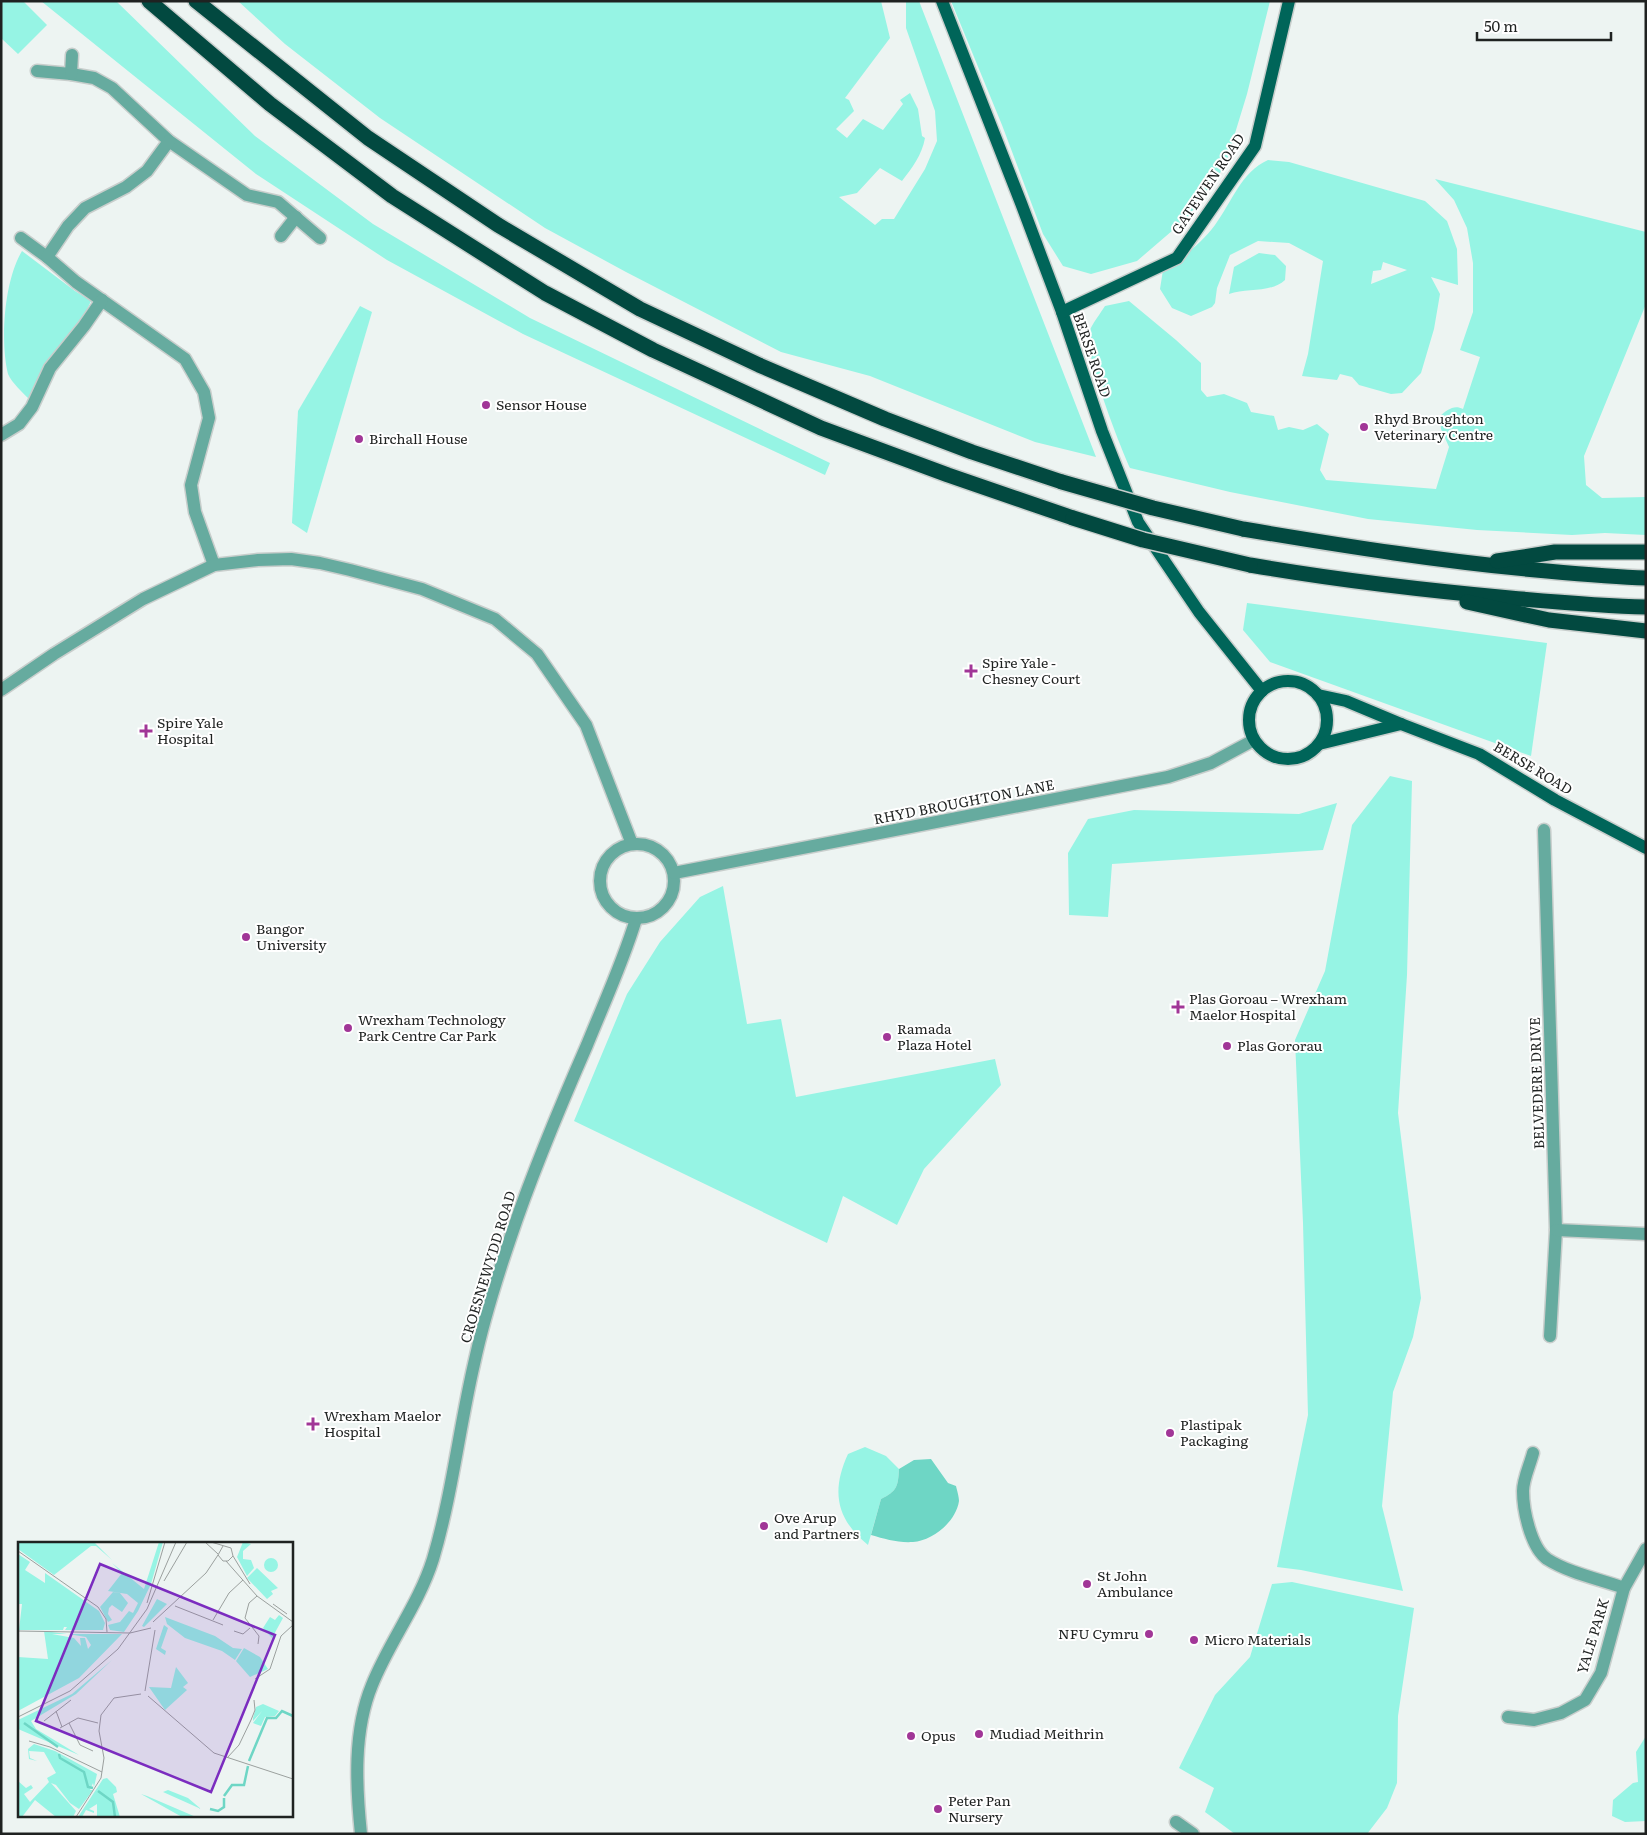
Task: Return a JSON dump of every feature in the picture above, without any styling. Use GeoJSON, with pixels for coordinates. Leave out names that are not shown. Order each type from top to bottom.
{"type":"FeatureCollection","features":[{"type":"Feature","properties":{"kind":"highway"},"geometry":{"type":"LineString","coordinates":[[149,1],[270,104],[392,196],[545,293],[653,350],[821,428],[939,472],[1073,518],[1142,540],[1250,565],[1331,579],[1411,589],[1608,606],[1646,607]]}},
{"type":"Feature","properties":{"kind":"highway"},"geometry":{"type":"LineString","coordinates":[[196,1],[368,138],[498,226],[640,309],[759,365],[885,420],[1062,482],[1153,508],[1243,529],[1358,549],[1471,564],[1646,578]]}},
{"type":"Feature","properties":{"kind":"highway"},"geometry":{"type":"LineString","coordinates":[[1471,564],[1556,552],[1646,552]]}},
{"type":"Feature","properties":{"kind":"highway"},"geometry":{"type":"LineString","coordinates":[[1411,589],[1549,620],[1646,631]]}},
{"type":"Feature","properties":{"kind":"main road","name":"BERSE ROAD"},"geometry":{"type":"LineString","coordinates":[[942,1],[1021,203],[1062,312],[1102,431],[1138,522],[1199,612],[1262,691]]}},
{"type":"Feature","properties":{"kind":"main road","name":"GATEWEN ROAD"},"geometry":{"type":"LineString","coordinates":[[1062,312],[1177,258],[1255,146],[1288,1]]}},
{"type":"Feature","properties":{"kind":"main road"},"geometry":{"type":"LineString","coordinates":[[1284,681],[1297,682],[1308,687],[1318,695],[1324,707],[1326,719],[1325,732],[1319,744],[1298,758],[1285,759],[1273,756],[1262,749],[1254,740],[1249,727],[1249,714],[1253,701],[1262,691],[1272,684],[1284,681]]}},
{"type":"Feature","properties":{"kind":"main road","name":"BERSE ROAD"},"geometry":{"type":"LineString","coordinates":[[1318,695],[1346,701],[1479,754],[1555,800],[1646,848]]}},
{"type":"Feature","properties":{"kind":"main road"},"geometry":{"type":"LineString","coordinates":[[1319,744],[1401,724]]}},
{"type":"Feature","properties":{"kind":"street"},"geometry":{"type":"LineString","coordinates":[[71,74],[72,55]]}},
{"type":"Feature","properties":{"kind":"street"},"geometry":{"type":"LineString","coordinates":[[37,71],[94,78],[112,88],[170,141],[247,195],[278,202],[320,238]]}},
{"type":"Feature","properties":{"kind":"street"},"geometry":{"type":"LineString","coordinates":[[47,257],[68,226],[85,208],[126,187],[147,171],[170,141]]}},
{"type":"Feature","properties":{"kind":"street"},"geometry":{"type":"LineString","coordinates":[[281,236],[296,217]]}},
{"type":"Feature","properties":{"kind":"street"},"geometry":{"type":"LineString","coordinates":[[21,238],[76,282],[185,359],[204,392],[209,418],[191,485],[195,512],[214,565]]}},
{"type":"Feature","properties":{"kind":"street"},"geometry":{"type":"LineString","coordinates":[[1,435],[19,424],[32,407],[50,368],[102,300]]}},
{"type":"Feature","properties":{"kind":"street"},"geometry":{"type":"LineString","coordinates":[[1,690],[54,654],[143,599],[214,565],[274,559],[320,563],[422,589],[495,619],[537,654],[586,724],[632,844]]}},
{"type":"Feature","properties":{"kind":"street","name":"RHYD BROUGHTON LANE"},"geometry":{"type":"LineString","coordinates":[[674,873],[1168,777],[1211,763],[1254,740]]}},
{"type":"Feature","properties":{"kind":"street","name":"BELVEDERE DRIVE"},"geometry":{"type":"LineString","coordinates":[[1544,830],[1556,1230],[1550,1336]]}},
{"type":"Feature","properties":{"kind":"street"},"geometry":{"type":"LineString","coordinates":[[632,844],[643,844],[663,854],[670,863],[674,873],[675,885],[672,896],[666,906],[658,913],[647,918],[625,917],[615,912],[602,894],[600,884],[601,873],[609,858],[621,848],[632,844]]}},
{"type":"Feature","properties":{"kind":"street","name":"CROESNEWYDD ROAD"},"geometry":{"type":"LineString","coordinates":[[361,1834],[358,1801],[358,1753],[362,1718],[371,1686],[402,1622],[420,1592],[430,1566],[443,1526],[474,1365],[491,1298],[510,1236],[548,1136],[626,953],[636,919]]}},
{"type":"Feature","properties":{"kind":"street"},"geometry":{"type":"LineString","coordinates":[[1556,1230],[1646,1234]]}},
{"type":"Feature","properties":{"kind":"street","name":"YALE PARK"},"geometry":{"type":"LineString","coordinates":[[1533,1453],[1523,1490],[1527,1520],[1536,1547],[1545,1557],[1559,1565],[1624,1588]]}},
{"type":"Feature","properties":{"kind":"street","name":"YALE PARK"},"geometry":{"type":"LineString","coordinates":[[1508,1717],[1534,1720],[1561,1713],[1585,1700],[1600,1673],[1624,1588],[1646,1549]]}},
{"type":"Feature","properties":{"kind":"street"},"geometry":{"type":"LineString","coordinates":[[1176,1822],[1193,1834]]}},
{"type":"Feature","properties":{"kind":"shaded area"},"geometry":{"type":"Polygon","coordinates":[[[1,1],[23,1],[47,25],[18,54],[1,38],[1,1]]]}},
{"type":"Feature","properties":{"kind":"shaded area"},"geometry":{"type":"Polygon","coordinates":[[[41,1],[116,1],[255,136],[373,224],[530,318],[830,463],[825,475],[523,334],[387,260],[256,174],[41,1]]]}},
{"type":"Feature","properties":{"kind":"shaded area"},"geometry":{"type":"Polygon","coordinates":[[[238,1],[881,1],[890,38],[845,98],[849,100],[854,111],[836,129],[847,138],[863,119],[883,130],[903,104],[900,100],[910,93],[918,109],[922,136],[925,138],[919,156],[902,181],[880,168],[857,193],[839,197],[875,225],[882,219],[894,219],[925,169],[937,141],[935,111],[906,28],[906,1],[919,1],[1096,457],[1035,442],[870,376],[781,352],[626,272],[545,228],[380,118],[285,44],[238,1]]]}},
{"type":"Feature","properties":{"kind":"shaded area"},"geometry":{"type":"Polygon","coordinates":[[[951,1],[1270,1],[1247,94],[1225,166],[1187,218],[1137,261],[1091,274],[1063,266],[1043,234],[1002,125],[951,1]]]}},
{"type":"Feature","properties":{"kind":"shaded area"},"geometry":{"type":"Polygon","coordinates":[[[1268,160],[1289,162],[1425,201],[1447,221],[1457,249],[1458,285],[1431,277],[1440,294],[1434,329],[1421,373],[1402,393],[1391,394],[1359,385],[1352,377],[1340,374],[1337,380],[1302,376],[1308,354],[1323,261],[1289,243],[1258,241],[1230,255],[1217,288],[1215,303],[1212,307],[1191,316],[1172,308],[1160,289],[1163,270],[1185,255],[1204,238],[1215,225],[1244,180],[1259,165],[1268,160]],[[1383,262],[1381,270],[1373,271],[1371,284],[1407,270],[1383,262]]]}},
{"type":"Feature","properties":{"kind":"shaded area"},"geometry":{"type":"Polygon","coordinates":[[[1435,179],[1646,232],[1646,304],[1584,456],[1586,485],[1602,498],[1646,497],[1646,535],[1605,533],[1572,535],[1477,530],[1368,519],[1230,492],[1130,468],[1097,378],[1091,359],[1089,343],[1090,329],[1105,306],[1129,301],[1201,363],[1201,390],[1207,397],[1224,394],[1247,403],[1251,412],[1274,416],[1278,430],[1289,427],[1303,430],[1317,424],[1329,434],[1320,470],[1326,480],[1436,489],[1449,447],[1441,429],[1440,416],[1454,407],[1463,409],[1480,357],[1460,350],[1473,312],[1473,263],[1467,228],[1454,200],[1435,179]]]}},
{"type":"Feature","properties":{"kind":"shaded area"},"geometry":{"type":"Polygon","coordinates":[[[22,251],[91,301],[82,320],[30,400],[8,374],[4,345],[5,311],[11,278],[22,251]]]}},
{"type":"Feature","properties":{"kind":"shaded area"},"geometry":{"type":"Polygon","coordinates":[[[1259,253],[1275,255],[1286,266],[1285,280],[1266,289],[1229,294],[1234,267],[1259,253]]]}},
{"type":"Feature","properties":{"kind":"shaded area"},"geometry":{"type":"Polygon","coordinates":[[[360,306],[372,312],[307,533],[292,523],[298,411],[360,306]]]}},
{"type":"Feature","properties":{"kind":"shaded area"},"geometry":{"type":"Polygon","coordinates":[[[1247,603],[1547,643],[1531,756],[1270,662],[1243,630],[1247,603]]]}},
{"type":"Feature","properties":{"kind":"shaded area"},"geometry":{"type":"Polygon","coordinates":[[[1390,776],[1412,781],[1407,975],[1398,1113],[1421,1298],[1413,1337],[1393,1392],[1382,1506],[1403,1591],[1301,1570],[1277,1567],[1308,1415],[1303,1223],[1295,1040],[1325,971],[1352,825],[1390,776]]]}},
{"type":"Feature","properties":{"kind":"shaded area"},"geometry":{"type":"Polygon","coordinates":[[[1337,803],[1323,850],[1112,864],[1108,917],[1069,915],[1068,853],[1088,819],[1134,810],[1299,814],[1337,803]]]}},
{"type":"Feature","properties":{"kind":"shaded area"},"geometry":{"type":"Polygon","coordinates":[[[723,886],[747,1024],[781,1019],[796,1097],[995,1059],[1001,1085],[924,1169],[897,1225],[843,1196],[827,1243],[574,1121],[627,994],[660,942],[700,897],[723,886]]]}},
{"type":"Feature","properties":{"kind":"shaded area"},"geometry":{"type":"Polygon","coordinates":[[[865,1447],[886,1456],[899,1469],[896,1488],[881,1499],[868,1545],[857,1535],[843,1515],[838,1492],[839,1480],[848,1454],[865,1447]]]}},
{"type":"Feature","properties":{"kind":"shaded area"},"geometry":{"type":"Polygon","coordinates":[[[931,1459],[948,1483],[956,1486],[959,1501],[957,1509],[948,1523],[935,1534],[920,1541],[897,1541],[871,1535],[881,1499],[896,1488],[899,1469],[914,1460],[931,1459]]]}},
{"type":"Feature","properties":{"kind":"shaded area"},"geometry":{"type":"Polygon","coordinates":[[[1292,1582],[1414,1608],[1398,1716],[1397,1783],[1387,1808],[1367,1834],[1235,1834],[1205,1812],[1214,1788],[1179,1768],[1215,1695],[1250,1657],[1272,1584],[1292,1582]]]}},
{"type":"Feature","properties":{"kind":"shaded area"},"geometry":{"type":"Polygon","coordinates":[[[1646,1736],[1646,1821],[1625,1822],[1612,1816],[1613,1800],[1633,1783],[1638,1782],[1636,1752],[1646,1736]]]}},
{"type":"Feature","properties":{"kind":"place","name":"Sensor House"},"geometry":{"type":"Point","coordinates":[486,405]}},
{"type":"Feature","properties":{"kind":"place","name":"Rhyd Broughton Veterinary Centre"},"geometry":{"type":"Point","coordinates":[1364,427]}},
{"type":"Feature","properties":{"kind":"place","name":"Birchall House"},"geometry":{"type":"Point","coordinates":[359,439]}},
{"type":"Feature","properties":{"kind":"place","name":"Spire Yale - Chesney Court"},"geometry":{"type":"Point","coordinates":[971,671]}},
{"type":"Feature","properties":{"kind":"place","name":"Spire Yale Hospital"},"geometry":{"type":"Point","coordinates":[146,731]}},
{"type":"Feature","properties":{"kind":"place","name":"Bangor University"},"geometry":{"type":"Point","coordinates":[246,937]}},
{"type":"Feature","properties":{"kind":"place","name":"Plas Goroau – Wrexham Maelor Hospital"},"geometry":{"type":"Point","coordinates":[1178,1007]}},
{"type":"Feature","properties":{"kind":"place","name":"Wrexham Technology Park Centre Car Park"},"geometry":{"type":"Point","coordinates":[348,1028]}},
{"type":"Feature","properties":{"kind":"place","name":"Ramada Plaza Hotel"},"geometry":{"type":"Point","coordinates":[887,1037]}},
{"type":"Feature","properties":{"kind":"place","name":"Plas Gororau"},"geometry":{"type":"Point","coordinates":[1227,1046]}},
{"type":"Feature","properties":{"kind":"place","name":"Wrexham Maelor Hospital"},"geometry":{"type":"Point","coordinates":[313,1424]}},
{"type":"Feature","properties":{"kind":"place","name":"Plastipak Packaging"},"geometry":{"type":"Point","coordinates":[1170,1433]}},
{"type":"Feature","properties":{"kind":"place","name":"Ove Arup and Partners"},"geometry":{"type":"Point","coordinates":[764,1526]}},
{"type":"Feature","properties":{"kind":"place","name":"St John Ambulance"},"geometry":{"type":"Point","coordinates":[1087,1584]}},
{"type":"Feature","properties":{"kind":"place","name":"NFU Cymru"},"geometry":{"type":"Point","coordinates":[1149,1634]}},
{"type":"Feature","properties":{"kind":"place","name":"Micro Materials"},"geometry":{"type":"Point","coordinates":[1194,1640]}},
{"type":"Feature","properties":{"kind":"place","name":"Mudiad Meithrin"},"geometry":{"type":"Point","coordinates":[979,1734]}},
{"type":"Feature","properties":{"kind":"place","name":"Opus"},"geometry":{"type":"Point","coordinates":[911,1736]}},
{"type":"Feature","properties":{"kind":"place","name":"Peter Pan Nursery"},"geometry":{"type":"Point","coordinates":[938,1809]}}]}
